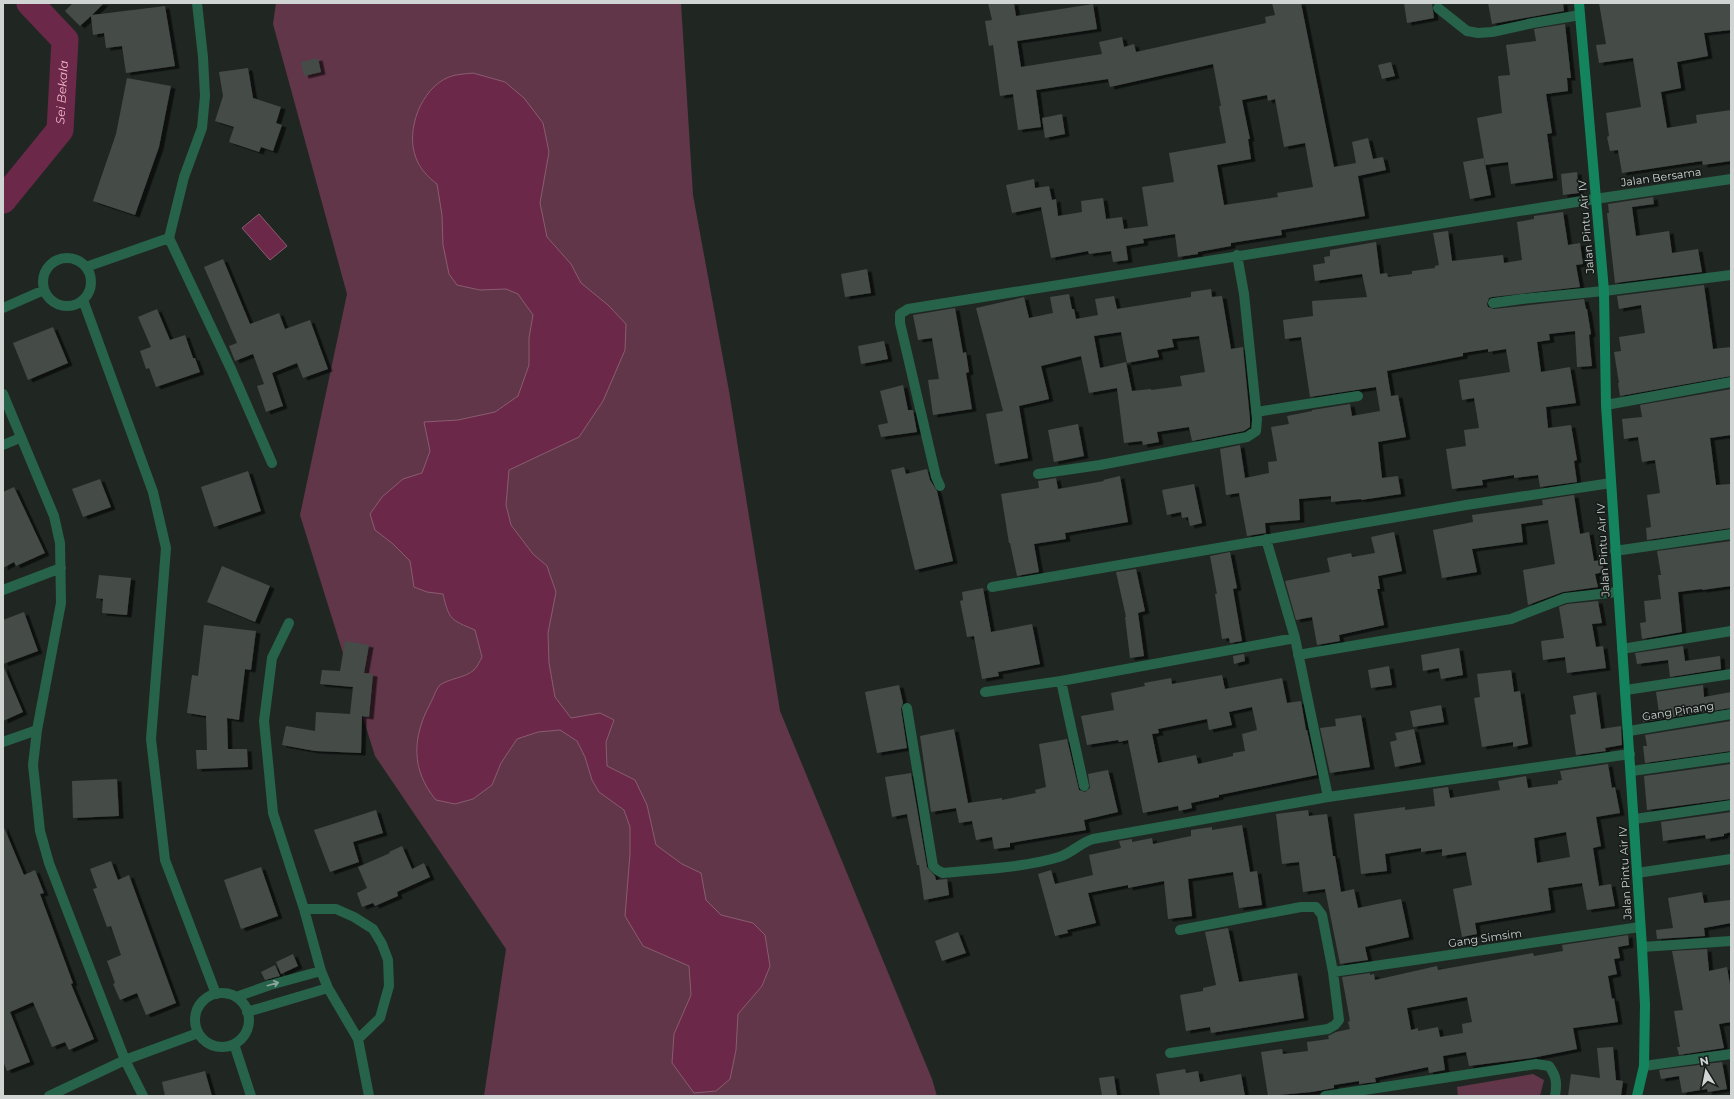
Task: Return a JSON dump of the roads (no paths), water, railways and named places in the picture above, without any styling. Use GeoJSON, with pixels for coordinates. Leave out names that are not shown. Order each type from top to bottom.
{"type":"FeatureCollection","features":[{"type":"Feature","properties":{"kind":"main road","name":"Jalan Pintu Air IV"},"geometry":{"type":"LineString","coordinates":[[1579,3],[1604,291],[1606,405],[1617,592],[1632,771],[1642,947],[1645,1005],[1644,1066],[1637,1096]]}},
{"type":"Feature","properties":{"kind":"street"},"geometry":{"type":"LineString","coordinates":[[197,3],[203,58],[205,96],[202,128],[184,177],[169,238],[231,368],[272,464]]}},
{"type":"Feature","properties":{"kind":"street"},"geometry":{"type":"LineString","coordinates":[[1438,8],[1467,31],[1478,33],[1492,32],[1533,23],[1580,16]]}},
{"type":"Feature","properties":{"kind":"street","name":"Jalan Bersama"},"geometry":{"type":"LineString","coordinates":[[940,486],[936,477],[900,323],[900,314],[908,310],[918,307],[1086,282],[1237,255],[1731,179]]}},
{"type":"Feature","properties":{"kind":"street"},"geometry":{"type":"LineString","coordinates":[[86,267],[169,238]]}},
{"type":"Feature","properties":{"kind":"street"},"geometry":{"type":"LineString","coordinates":[[1038,474],[1100,465],[1247,437],[1256,431],[1256,412],[1244,294],[1237,255]]}},
{"type":"Feature","properties":{"kind":"street"},"geometry":{"type":"LineString","coordinates":[[74,258],[86,267],[90,273],[91,288],[83,300],[72,306],[58,305],[47,296],[44,290],[42,283],[43,275],[52,263],[59,259],[74,258]]}},
{"type":"Feature","properties":{"kind":"street"},"geometry":{"type":"LineString","coordinates":[[1493,303],[1522,298],[1604,291],[1731,275]]}},
{"type":"Feature","properties":{"kind":"street"},"geometry":{"type":"LineString","coordinates":[[3,308],[44,290]]}},
{"type":"Feature","properties":{"kind":"street"},"geometry":{"type":"LineString","coordinates":[[83,300],[154,492],[166,548],[151,739],[165,860],[216,994]]}},
{"type":"Feature","properties":{"kind":"street"},"geometry":{"type":"LineString","coordinates":[[1606,405],[1731,382]]}},
{"type":"Feature","properties":{"kind":"street"},"geometry":{"type":"LineString","coordinates":[[3,394],[20,438],[54,516],[60,543],[61,603],[37,730],[33,765],[37,804],[44,844],[49,863],[125,1060],[143,1096]]}},
{"type":"Feature","properties":{"kind":"street"},"geometry":{"type":"LineString","coordinates":[[1256,412],[1358,396]]}},
{"type":"Feature","properties":{"kind":"street"},"geometry":{"type":"LineString","coordinates":[[3,445],[20,438]]}},
{"type":"Feature","properties":{"kind":"street"},"geometry":{"type":"LineString","coordinates":[[992,587],[1466,505],[1611,483]]}},
{"type":"Feature","properties":{"kind":"street"},"geometry":{"type":"LineString","coordinates":[[1615,551],[1731,534]]}},
{"type":"Feature","properties":{"kind":"street"},"geometry":{"type":"LineString","coordinates":[[1266,539],[1294,638],[1328,796]]}},
{"type":"Feature","properties":{"kind":"street"},"geometry":{"type":"LineString","coordinates":[[3,590],[61,568]]}},
{"type":"Feature","properties":{"kind":"street"},"geometry":{"type":"LineString","coordinates":[[1298,655],[1511,619],[1565,598],[1617,592]]}},
{"type":"Feature","properties":{"kind":"street"},"geometry":{"type":"LineString","coordinates":[[289,623],[272,658],[264,721],[273,813],[304,909],[321,971],[328,988],[358,1040],[369,1096]]}},
{"type":"Feature","properties":{"kind":"street"},"geometry":{"type":"LineString","coordinates":[[1622,649],[1731,631]]}},
{"type":"Feature","properties":{"kind":"street"},"geometry":{"type":"LineString","coordinates":[[985,692],[1061,681],[1294,638]]}},
{"type":"Feature","properties":{"kind":"street"},"geometry":{"type":"LineString","coordinates":[[1626,690],[1731,674]]}},
{"type":"Feature","properties":{"kind":"street"},"geometry":{"type":"LineString","coordinates":[[1061,681],[1084,786]]}},
{"type":"Feature","properties":{"kind":"street"},"geometry":{"type":"LineString","coordinates":[[907,708],[933,866],[943,873],[1043,862],[1068,854],[1083,842],[1093,839],[1328,796],[1630,754]]}},
{"type":"Feature","properties":{"kind":"street","name":"Gang Pinang"},"geometry":{"type":"LineString","coordinates":[[1629,731],[1731,714]]}},
{"type":"Feature","properties":{"kind":"street"},"geometry":{"type":"LineString","coordinates":[[3,742],[37,730]]}},
{"type":"Feature","properties":{"kind":"street"},"geometry":{"type":"LineString","coordinates":[[1632,771],[1731,757]]}},
{"type":"Feature","properties":{"kind":"street"},"geometry":{"type":"LineString","coordinates":[[1635,819],[1731,805]]}},
{"type":"Feature","properties":{"kind":"street"},"geometry":{"type":"LineString","coordinates":[[1637,873],[1731,859]]}},
{"type":"Feature","properties":{"kind":"street"},"geometry":{"type":"LineString","coordinates":[[1170,1053],[1328,1029],[1335,1025],[1338,1020],[1333,972],[1322,915],[1316,907],[1301,907],[1180,930]]}},
{"type":"Feature","properties":{"kind":"street"},"geometry":{"type":"LineString","coordinates":[[304,909],[336,909],[354,917],[373,929],[382,944],[388,960],[389,986],[380,1018],[358,1040]]}},
{"type":"Feature","properties":{"kind":"street","name":"Gang Simsim"},"geometry":{"type":"LineString","coordinates":[[1333,972],[1640,927]]}},
{"type":"Feature","properties":{"kind":"street"},"geometry":{"type":"LineString","coordinates":[[1642,947],[1731,941]]}},
{"type":"Feature","properties":{"kind":"street"},"geometry":{"type":"LineString","coordinates":[[236,998],[270,985],[321,971]]}},
{"type":"Feature","properties":{"kind":"street"},"geometry":{"type":"LineString","coordinates":[[247,1012],[328,988]]}},
{"type":"Feature","properties":{"kind":"street"},"geometry":{"type":"LineString","coordinates":[[216,994],[226,994],[236,998],[243,1004],[247,1012],[248,1027],[240,1040],[228,1046],[214,1046],[202,1039],[194,1022],[196,1011],[202,1002],[216,994]]}},
{"type":"Feature","properties":{"kind":"street"},"geometry":{"type":"LineString","coordinates":[[49,1096],[125,1060],[198,1033]]}},
{"type":"Feature","properties":{"kind":"street"},"geometry":{"type":"LineString","coordinates":[[234,1044],[251,1096]]}},
{"type":"Feature","properties":{"kind":"street"},"geometry":{"type":"LineString","coordinates":[[1644,1066],[1731,1054]]}},
{"type":"Feature","properties":{"kind":"street"},"geometry":{"type":"LineString","coordinates":[[1326,1096],[1536,1064],[1549,1066],[1555,1074],[1557,1084],[1555,1096]]}},
{"type":"Feature","properties":{"kind":"waterway","name":"Sei Bekala"},"geometry":{"type":"LineString","coordinates":[[3,200],[60,130],[65,40],[30,3]]}}]}
